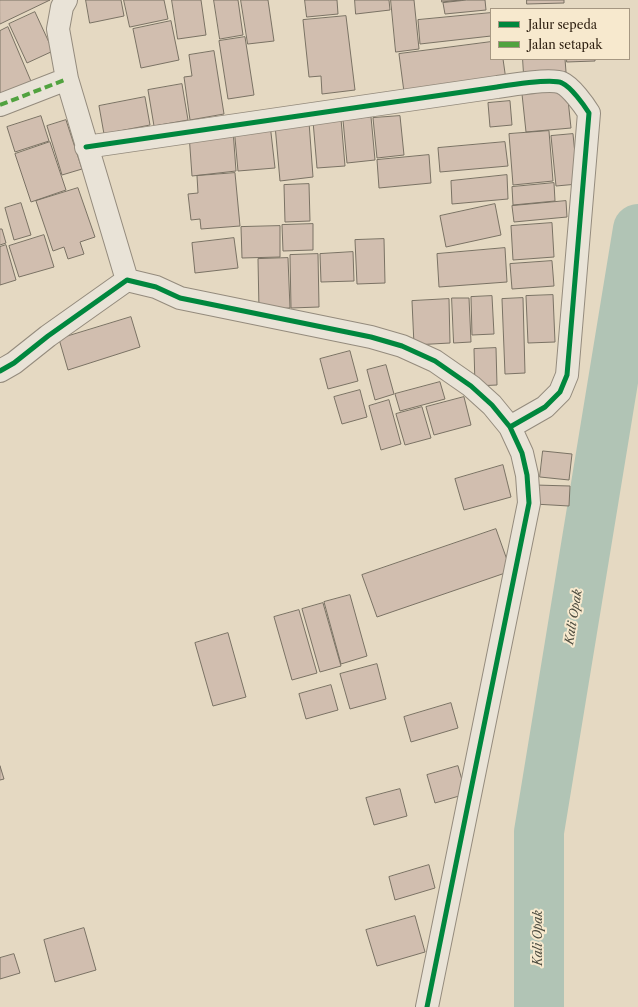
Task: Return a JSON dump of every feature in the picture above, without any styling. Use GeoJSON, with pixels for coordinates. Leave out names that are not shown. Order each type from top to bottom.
{"type":"FeatureCollection","features":[{"type":"Feature","properties":{"kind":"street"},"geometry":{"type":"LineString","coordinates":[[66,0],[62,7],[58,29],[67,79],[86,147],[127,280]]}},
{"type":"Feature","properties":{"kind":"street"},"geometry":{"type":"LineString","coordinates":[[0,105],[67,79]]}},
{"type":"Feature","properties":{"kind":"street"},"geometry":{"type":"LineString","coordinates":[[86,147],[498,86],[541,81],[562,83],[575,95],[590,113],[567,375],[560,392],[545,407],[510,427]]}},
{"type":"Feature","properties":{"kind":"street"},"geometry":{"type":"LineString","coordinates":[[0,370],[14,363],[48,336],[127,280],[156,287],[180,298],[371,337],[402,346],[435,361],[472,386],[492,405],[510,427],[522,453],[527,475],[529,503],[427,1007]]}},
{"type":"Feature","properties":{"kind":"building"},"geometry":{"type":"Polygon","coordinates":[[[0,0],[50,0],[0,24],[0,0]]]}},
{"type":"Feature","properties":{"kind":"building"},"geometry":{"type":"Polygon","coordinates":[[[86,0],[121,0],[124,16],[90,23],[86,0]]]}},
{"type":"Feature","properties":{"kind":"building"},"geometry":{"type":"Polygon","coordinates":[[[124,0],[164,0],[168,19],[130,27],[124,0]]]}},
{"type":"Feature","properties":{"kind":"building"},"geometry":{"type":"Polygon","coordinates":[[[172,0],[201,0],[206,35],[178,39],[172,0]]]}},
{"type":"Feature","properties":{"kind":"building"},"geometry":{"type":"Polygon","coordinates":[[[214,0],[238,0],[243,35],[220,39],[214,0]]]}},
{"type":"Feature","properties":{"kind":"building"},"geometry":{"type":"Polygon","coordinates":[[[241,0],[268,0],[274,41],[248,44],[241,0]]]}},
{"type":"Feature","properties":{"kind":"building"},"geometry":{"type":"Polygon","coordinates":[[[305,0],[337,0],[338,14],[307,17],[305,0]]]}},
{"type":"Feature","properties":{"kind":"building"},"geometry":{"type":"Polygon","coordinates":[[[355,0],[389,0],[390,10],[356,14],[355,0]]]}},
{"type":"Feature","properties":{"kind":"building"},"geometry":{"type":"Polygon","coordinates":[[[391,0],[414,0],[419,49],[396,52],[391,0]]]}},
{"type":"Feature","properties":{"kind":"building"},"geometry":{"type":"Polygon","coordinates":[[[442,0],[461,0],[442,2],[442,0]]]}},
{"type":"Feature","properties":{"kind":"building"},"geometry":{"type":"Polygon","coordinates":[[[467,0],[485,0],[486,10],[445,14],[443,3],[467,0]]]}},
{"type":"Feature","properties":{"kind":"building"},"geometry":{"type":"Polygon","coordinates":[[[527,0],[564,0],[564,3],[527,4],[527,0]]]}},
{"type":"Feature","properties":{"kind":"building"},"geometry":{"type":"Polygon","coordinates":[[[35,12],[53,51],[27,63],[9,24],[35,12]]]}},
{"type":"Feature","properties":{"kind":"building"},"geometry":{"type":"Polygon","coordinates":[[[490,13],[490,36],[420,44],[418,20],[490,13]]]}},
{"type":"Feature","properties":{"kind":"building"},"geometry":{"type":"Polygon","coordinates":[[[346,16],[355,90],[322,94],[321,76],[309,77],[303,20],[346,16]]]}},
{"type":"Feature","properties":{"kind":"building"},"geometry":{"type":"Polygon","coordinates":[[[171,21],[179,60],[141,68],[133,29],[171,21]]]}},
{"type":"Feature","properties":{"kind":"building"},"geometry":{"type":"Polygon","coordinates":[[[8,27],[33,86],[0,101],[0,31],[8,27]]]}},
{"type":"Feature","properties":{"kind":"building"},"geometry":{"type":"Polygon","coordinates":[[[245,37],[254,95],[228,99],[219,41],[245,37]]]}},
{"type":"Feature","properties":{"kind":"building"},"geometry":{"type":"Polygon","coordinates":[[[490,42],[490,60],[503,60],[506,80],[404,92],[399,54],[490,42]]]}},
{"type":"Feature","properties":{"kind":"building"},"geometry":{"type":"Polygon","coordinates":[[[214,51],[224,114],[190,120],[184,77],[192,76],[189,55],[214,51]]]}},
{"type":"Feature","properties":{"kind":"building"},"geometry":{"type":"Polygon","coordinates":[[[523,60],[565,60],[566,72],[524,75],[523,60]]]}},
{"type":"Feature","properties":{"kind":"building"},"geometry":{"type":"Polygon","coordinates":[[[567,60],[595,60],[595,61],[567,62],[567,60]]]}},
{"type":"Feature","properties":{"kind":"building"},"geometry":{"type":"Polygon","coordinates":[[[182,84],[188,120],[154,126],[148,90],[182,84]]]}},
{"type":"Feature","properties":{"kind":"building"},"geometry":{"type":"Polygon","coordinates":[[[567,90],[571,128],[526,132],[522,94],[567,90]]]}},
{"type":"Feature","properties":{"kind":"building"},"geometry":{"type":"Polygon","coordinates":[[[145,97],[150,125],[104,134],[99,106],[145,97]]]}},
{"type":"Feature","properties":{"kind":"building"},"geometry":{"type":"Polygon","coordinates":[[[510,101],[512,125],[490,127],[488,103],[510,101]]]}},
{"type":"Feature","properties":{"kind":"building"},"geometry":{"type":"Polygon","coordinates":[[[41,116],[49,141],[15,152],[7,127],[41,116]]]}},
{"type":"Feature","properties":{"kind":"building"},"geometry":{"type":"Polygon","coordinates":[[[400,116],[404,155],[377,158],[373,118],[400,116]]]}},
{"type":"Feature","properties":{"kind":"building"},"geometry":{"type":"Polygon","coordinates":[[[371,117],[375,160],[347,163],[343,120],[371,117]]]}},
{"type":"Feature","properties":{"kind":"building"},"geometry":{"type":"Polygon","coordinates":[[[341,119],[345,166],[317,168],[313,121],[341,119]]]}},
{"type":"Feature","properties":{"kind":"building"},"geometry":{"type":"Polygon","coordinates":[[[66,120],[82,169],[62,175],[47,126],[66,120]]]}},
{"type":"Feature","properties":{"kind":"building"},"geometry":{"type":"Polygon","coordinates":[[[309,122],[313,177],[280,181],[275,125],[309,122]]]}},
{"type":"Feature","properties":{"kind":"building"},"geometry":{"type":"Polygon","coordinates":[[[270,124],[275,168],[238,171],[234,127],[270,124]]]}},
{"type":"Feature","properties":{"kind":"building"},"geometry":{"type":"Polygon","coordinates":[[[233,130],[236,171],[192,176],[189,134],[233,130]]]}},
{"type":"Feature","properties":{"kind":"building"},"geometry":{"type":"Polygon","coordinates":[[[549,131],[553,181],[513,185],[509,134],[549,131]]]}},
{"type":"Feature","properties":{"kind":"building"},"geometry":{"type":"Polygon","coordinates":[[[573,134],[578,184],[556,186],[551,136],[573,134]]]}},
{"type":"Feature","properties":{"kind":"building"},"geometry":{"type":"Polygon","coordinates":[[[50,142],[66,190],[31,202],[15,154],[50,142]]]}},
{"type":"Feature","properties":{"kind":"building"},"geometry":{"type":"Polygon","coordinates":[[[505,142],[508,166],[440,172],[438,148],[505,142]]]}},
{"type":"Feature","properties":{"kind":"building"},"geometry":{"type":"Polygon","coordinates":[[[429,155],[431,183],[379,188],[377,160],[429,155]]]}},
{"type":"Feature","properties":{"kind":"building"},"geometry":{"type":"Polygon","coordinates":[[[235,173],[240,226],[201,229],[200,219],[191,220],[188,194],[198,193],[197,176],[235,173]]]}},
{"type":"Feature","properties":{"kind":"building"},"geometry":{"type":"Polygon","coordinates":[[[507,175],[508,199],[452,204],[451,181],[507,175]]]}},
{"type":"Feature","properties":{"kind":"building"},"geometry":{"type":"Polygon","coordinates":[[[554,183],[555,201],[513,205],[512,187],[554,183]]]}},
{"type":"Feature","properties":{"kind":"building"},"geometry":{"type":"Polygon","coordinates":[[[309,184],[310,221],[285,222],[284,185],[309,184]]]}},
{"type":"Feature","properties":{"kind":"building"},"geometry":{"type":"Polygon","coordinates":[[[78,188],[95,237],[80,242],[84,254],[68,259],[64,247],[53,251],[36,201],[78,188]]]}},
{"type":"Feature","properties":{"kind":"building"},"geometry":{"type":"Polygon","coordinates":[[[566,201],[567,217],[514,222],[512,206],[566,201]]]}},
{"type":"Feature","properties":{"kind":"building"},"geometry":{"type":"Polygon","coordinates":[[[21,203],[31,235],[14,240],[5,208],[21,203]]]}},
{"type":"Feature","properties":{"kind":"building"},"geometry":{"type":"Polygon","coordinates":[[[495,204],[501,235],[446,247],[440,216],[495,204]]]}},
{"type":"Feature","properties":{"kind":"building"},"geometry":{"type":"Polygon","coordinates":[[[552,223],[554,257],[513,260],[511,226],[552,223]]]}},
{"type":"Feature","properties":{"kind":"building"},"geometry":{"type":"Polygon","coordinates":[[[313,224],[313,250],[283,251],[282,225],[313,224]]]}},
{"type":"Feature","properties":{"kind":"building"},"geometry":{"type":"Polygon","coordinates":[[[280,226],[280,257],[242,258],[241,227],[280,226]]]}},
{"type":"Feature","properties":{"kind":"building"},"geometry":{"type":"Polygon","coordinates":[[[0,229],[2,229],[6,243],[0,245],[0,229]]]}},
{"type":"Feature","properties":{"kind":"building"},"geometry":{"type":"Polygon","coordinates":[[[44,235],[54,267],[19,277],[9,246],[44,235]]]}},
{"type":"Feature","properties":{"kind":"building"},"geometry":{"type":"Polygon","coordinates":[[[234,238],[238,268],[195,273],[192,243],[234,238]]]}},
{"type":"Feature","properties":{"kind":"building"},"geometry":{"type":"Polygon","coordinates":[[[384,239],[385,283],[357,284],[355,240],[384,239]]]}},
{"type":"Feature","properties":{"kind":"building"},"geometry":{"type":"Polygon","coordinates":[[[6,245],[16,280],[0,285],[0,247],[6,245]]]}},
{"type":"Feature","properties":{"kind":"building"},"geometry":{"type":"Polygon","coordinates":[[[505,248],[507,282],[439,287],[437,254],[505,248]]]}},
{"type":"Feature","properties":{"kind":"building"},"geometry":{"type":"Polygon","coordinates":[[[353,252],[354,281],[321,282],[320,254],[353,252]]]}},
{"type":"Feature","properties":{"kind":"building"},"geometry":{"type":"Polygon","coordinates":[[[318,254],[319,307],[291,308],[290,255],[318,254]]]}},
{"type":"Feature","properties":{"kind":"building"},"geometry":{"type":"Polygon","coordinates":[[[288,258],[290,308],[259,310],[258,259],[288,258]]]}},
{"type":"Feature","properties":{"kind":"building"},"geometry":{"type":"Polygon","coordinates":[[[552,261],[554,286],[512,289],[510,264],[552,261]]]}},
{"type":"Feature","properties":{"kind":"building"},"geometry":{"type":"Polygon","coordinates":[[[553,295],[555,342],[528,343],[526,296],[553,295]]]}},
{"type":"Feature","properties":{"kind":"building"},"geometry":{"type":"Polygon","coordinates":[[[492,296],[494,334],[472,335],[471,297],[492,296]]]}},
{"type":"Feature","properties":{"kind":"building"},"geometry":{"type":"Polygon","coordinates":[[[452,298],[469,298],[471,342],[454,343],[452,298]]]}},
{"type":"Feature","properties":{"kind":"building"},"geometry":{"type":"Polygon","coordinates":[[[523,298],[525,373],[505,374],[502,299],[523,298]]]}},
{"type":"Feature","properties":{"kind":"building"},"geometry":{"type":"Polygon","coordinates":[[[449,299],[450,343],[414,345],[412,301],[449,299]]]}},
{"type":"Feature","properties":{"kind":"building"},"geometry":{"type":"Polygon","coordinates":[[[131,317],[140,347],[68,370],[59,339],[131,317]]]}},
{"type":"Feature","properties":{"kind":"building"},"geometry":{"type":"Polygon","coordinates":[[[496,348],[497,385],[475,386],[474,349],[496,348]]]}},
{"type":"Feature","properties":{"kind":"building"},"geometry":{"type":"Polygon","coordinates":[[[350,351],[358,381],[328,389],[320,359],[350,351]]]}},
{"type":"Feature","properties":{"kind":"building"},"geometry":{"type":"Polygon","coordinates":[[[386,365],[394,394],[375,400],[367,370],[386,365]]]}},
{"type":"Feature","properties":{"kind":"building"},"geometry":{"type":"Polygon","coordinates":[[[440,382],[445,399],[400,411],[395,394],[440,382]]]}},
{"type":"Feature","properties":{"kind":"building"},"geometry":{"type":"Polygon","coordinates":[[[360,390],[367,417],[342,424],[334,397],[360,390]]]}},
{"type":"Feature","properties":{"kind":"building"},"geometry":{"type":"Polygon","coordinates":[[[464,397],[471,425],[434,435],[426,407],[464,397]]]}},
{"type":"Feature","properties":{"kind":"building"},"geometry":{"type":"Polygon","coordinates":[[[389,400],[401,444],[381,450],[369,406],[389,400]]]}},
{"type":"Feature","properties":{"kind":"building"},"geometry":{"type":"Polygon","coordinates":[[[422,407],[431,438],[405,445],[396,414],[422,407]]]}},
{"type":"Feature","properties":{"kind":"building"},"geometry":{"type":"Polygon","coordinates":[[[543,451],[572,454],[569,480],[540,477],[543,451]]]}},
{"type":"Feature","properties":{"kind":"building"},"geometry":{"type":"Polygon","coordinates":[[[503,465],[511,497],[464,510],[455,479],[503,465]]]}},
{"type":"Feature","properties":{"kind":"building"},"geometry":{"type":"Polygon","coordinates":[[[535,485],[570,486],[569,506],[534,504],[535,485]]]}},
{"type":"Feature","properties":{"kind":"building"},"geometry":{"type":"Polygon","coordinates":[[[496,529],[511,571],[377,617],[362,575],[496,529]]]}},
{"type":"Feature","properties":{"kind":"building"},"geometry":{"type":"Polygon","coordinates":[[[350,595],[367,656],[341,664],[324,602],[350,595]]]}},
{"type":"Feature","properties":{"kind":"building"},"geometry":{"type":"Polygon","coordinates":[[[323,603],[341,666],[320,672],[302,609],[323,603]]]}},
{"type":"Feature","properties":{"kind":"building"},"geometry":{"type":"Polygon","coordinates":[[[299,610],[317,673],[292,680],[274,617],[299,610]]]}},
{"type":"Feature","properties":{"kind":"building"},"geometry":{"type":"Polygon","coordinates":[[[228,633],[246,697],[213,706],[195,643],[228,633]]]}},
{"type":"Feature","properties":{"kind":"building"},"geometry":{"type":"Polygon","coordinates":[[[377,664],[386,699],[350,709],[340,674],[377,664]]]}},
{"type":"Feature","properties":{"kind":"building"},"geometry":{"type":"Polygon","coordinates":[[[331,685],[338,710],[306,719],[299,694],[331,685]]]}},
{"type":"Feature","properties":{"kind":"building"},"geometry":{"type":"Polygon","coordinates":[[[451,703],[458,728],[411,742],[404,717],[451,703]]]}},
{"type":"Feature","properties":{"kind":"building"},"geometry":{"type":"Polygon","coordinates":[[[0,766],[4,779],[0,780],[0,766]]]}},
{"type":"Feature","properties":{"kind":"building"},"geometry":{"type":"Polygon","coordinates":[[[458,766],[466,794],[435,803],[427,775],[458,766]]]}},
{"type":"Feature","properties":{"kind":"building"},"geometry":{"type":"Polygon","coordinates":[[[400,789],[407,816],[374,825],[366,798],[400,789]]]}},
{"type":"Feature","properties":{"kind":"building"},"geometry":{"type":"Polygon","coordinates":[[[429,865],[435,888],[395,900],[389,877],[429,865]]]}},
{"type":"Feature","properties":{"kind":"building"},"geometry":{"type":"Polygon","coordinates":[[[415,916],[425,952],[377,966],[366,930],[415,916]]]}},
{"type":"Feature","properties":{"kind":"building"},"geometry":{"type":"Polygon","coordinates":[[[84,928],[96,970],[55,982],[44,940],[84,928]]]}},
{"type":"Feature","properties":{"kind":"building"},"geometry":{"type":"Polygon","coordinates":[[[14,954],[20,973],[0,979],[0,958],[14,954]]]}},
{"type":"Feature","properties":{"kind":"waterway","name":"Kali Opak"},"geometry":{"type":"LineString","coordinates":[[539,1007],[539,832],[638,229]]}},
{"type":"Feature","properties":{"kind":"marked path"},"geometry":{"type":"LineString","coordinates":[[0,105],[67,79]]}},
{"type":"Feature","properties":{"kind":"cycle path"},"geometry":{"type":"LineString","coordinates":[[86,147],[521,84],[549,81],[566,85],[577,96],[589,113],[567,375],[560,392],[545,407],[510,427]]}},
{"type":"Feature","properties":{"kind":"cycle path"},"geometry":{"type":"LineString","coordinates":[[0,371],[14,363],[48,336],[127,280],[156,287],[180,298],[371,337],[402,346],[435,361],[471,386],[492,405],[510,427],[522,453],[527,475],[529,503],[427,1007]]}}]}
